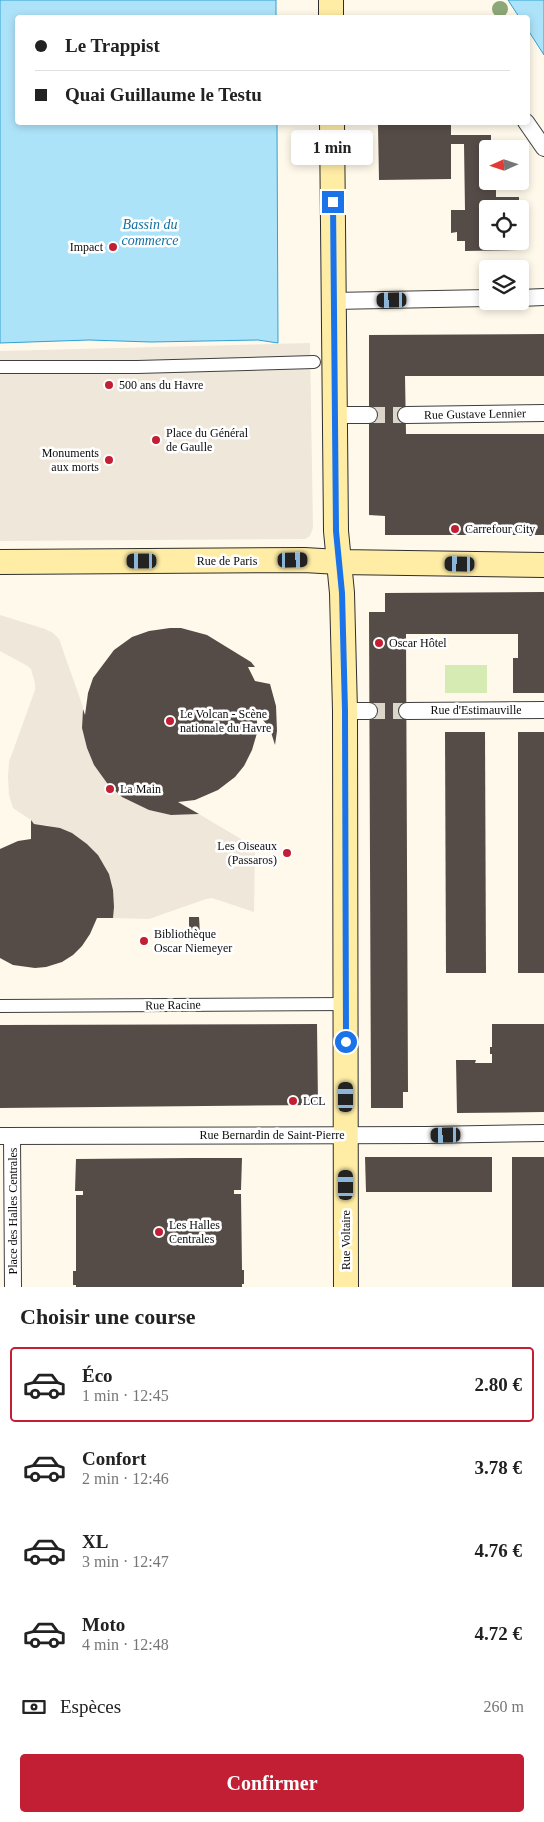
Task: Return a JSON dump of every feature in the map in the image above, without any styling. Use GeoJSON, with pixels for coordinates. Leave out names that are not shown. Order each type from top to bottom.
{"type":"FeatureCollection","features":[{"type":"Feature","properties":{"kind":"main road"},"geometry":{"type":"LineString","coordinates":[[331,0],[332,15]]}},
{"type":"Feature","properties":{"kind":"main road","name":"Rue Voltaire"},"geometry":{"type":"LineString","coordinates":[[332,125],[336,531],[342,593],[345,711],[346,1287]]}},
{"type":"Feature","properties":{"kind":"main road","name":"Rue de Paris"},"geometry":{"type":"LineString","coordinates":[[0,562],[304,560],[544,565]]}},
{"type":"Feature","properties":{"kind":"street"},"geometry":{"type":"LineString","coordinates":[[528,125],[544,148]]}},
{"type":"Feature","properties":{"kind":"street"},"geometry":{"type":"LineString","coordinates":[[529,298],[544,297]]}},
{"type":"Feature","properties":{"kind":"street"},"geometry":{"type":"LineString","coordinates":[[334,300],[479,298]]}},
{"type":"Feature","properties":{"kind":"street"},"geometry":{"type":"LineString","coordinates":[[0,367],[137,367],[314,362]]}},
{"type":"Feature","properties":{"kind":"street","name":"Rue Gustave Lennier"},"geometry":{"type":"LineString","coordinates":[[406,415],[544,413]]}},
{"type":"Feature","properties":{"kind":"street"},"geometry":{"type":"LineString","coordinates":[[334,415],[369,415]]}},
{"type":"Feature","properties":{"kind":"street","name":"Rue d'Estimauville"},"geometry":{"type":"LineString","coordinates":[[407,710],[544,710]]}},
{"type":"Feature","properties":{"kind":"street"},"geometry":{"type":"LineString","coordinates":[[345,711],[369,711]]}},
{"type":"Feature","properties":{"kind":"street","name":"Rue Racine"},"geometry":{"type":"LineString","coordinates":[[0,1006],[346,1004]]}},
{"type":"Feature","properties":{"kind":"street","name":"Rue Bernardin de Saint-Pierre"},"geometry":{"type":"LineString","coordinates":[[6,1136],[544,1133]]}},
{"type":"Feature","properties":{"kind":"street","name":"Place des Halles Centrales"},"geometry":{"type":"LineString","coordinates":[[6,1136],[13,1287]]}},
{"type":"Feature","properties":{"kind":"green space"},"geometry":{"type":"Polygon","coordinates":[[[445,665],[487,665],[487,693],[445,693],[445,665]]]}},
{"type":"Feature","properties":{"kind":"shaded area","name":"Place du Général de Gaulle"},"geometry":{"type":"Polygon","coordinates":[[[310,343],[313,528],[310,536],[305,539],[0,541],[0,351],[310,343]]]}},
{"type":"Feature","properties":{"kind":"shaded area"},"geometry":{"type":"Polygon","coordinates":[[[0,615],[45,629],[59,639],[83,707],[82,728],[87,748],[94,765],[122,797],[149,810],[171,815],[199,814],[251,845],[255,850],[254,912],[212,898],[149,919],[113,918],[113,890],[109,874],[98,855],[72,833],[46,825],[34,824],[13,808],[9,795],[9,762],[35,690],[35,683],[31,669],[0,651],[0,615]]]}},
{"type":"Feature","properties":{"kind":"water","name":"Bassin du commerce"},"geometry":{"type":"Polygon","coordinates":[[[0,0],[276,0],[276,15],[15,15],[15,125],[277,125],[278,343],[258,340],[151,342],[89,340],[0,343],[0,0]]]}},
{"type":"Feature","properties":{"kind":"water"},"geometry":{"type":"Polygon","coordinates":[[[508,0],[544,0],[544,55],[530,33],[530,15],[518,15],[508,0]]]}},
{"type":"Feature","properties":{"kind":"building"},"geometry":{"type":"Polygon","coordinates":[[[378,125],[451,125],[451,135],[491,135],[491,140],[479,140],[479,190],[496,190],[496,197],[519,197],[519,200],[479,200],[479,250],[519,250],[465,251],[465,241],[457,241],[457,232],[451,233],[451,210],[465,210],[464,144],[451,144],[451,179],[379,180],[378,125]]]}},
{"type":"Feature","properties":{"kind":"building"},"geometry":{"type":"Polygon","coordinates":[[[544,334],[544,376],[405,376],[406,434],[544,434],[544,535],[385,535],[385,516],[369,515],[369,335],[544,334]]]}},
{"type":"Feature","properties":{"kind":"building"},"geometry":{"type":"Polygon","coordinates":[[[544,592],[544,693],[513,693],[513,658],[518,658],[518,634],[406,634],[408,1092],[403,1092],[403,1108],[371,1108],[369,612],[385,612],[385,593],[544,592]]]}},
{"type":"Feature","properties":{"kind":"building","name":"Le Volcan - Scène nationale du Havre"},"geometry":{"type":"Polygon","coordinates":[[[181,628],[207,635],[251,662],[255,667],[248,667],[255,681],[270,684],[276,706],[277,731],[275,745],[270,729],[257,712],[257,733],[252,750],[244,766],[235,777],[218,790],[195,800],[178,802],[199,814],[171,815],[149,810],[122,797],[107,783],[94,765],[82,728],[83,709],[85,715],[88,693],[93,678],[114,650],[132,637],[149,631],[181,628]]]}},
{"type":"Feature","properties":{"kind":"building"},"geometry":{"type":"Polygon","coordinates":[[[445,732],[485,732],[486,973],[446,973],[445,732]]]}},
{"type":"Feature","properties":{"kind":"building"},"geometry":{"type":"Polygon","coordinates":[[[518,732],[544,732],[544,973],[518,973],[518,732]]]}},
{"type":"Feature","properties":{"kind":"building"},"geometry":{"type":"Polygon","coordinates":[[[31,820],[34,824],[60,828],[72,833],[98,855],[109,874],[113,890],[114,907],[113,918],[97,918],[90,934],[73,955],[62,962],[35,968],[13,965],[0,958],[0,849],[18,841],[31,839],[31,820]]]}},
{"type":"Feature","properties":{"kind":"building"},"geometry":{"type":"Polygon","coordinates":[[[189,917],[199,917],[200,934],[189,934],[189,917]]]}},
{"type":"Feature","properties":{"kind":"building"},"geometry":{"type":"Polygon","coordinates":[[[317,1024],[318,1105],[0,1108],[0,1025],[317,1024]]]}},
{"type":"Feature","properties":{"kind":"building"},"geometry":{"type":"Polygon","coordinates":[[[492,1024],[544,1024],[544,1112],[457,1113],[456,1060],[476,1060],[475,1063],[492,1063],[490,1047],[492,1047],[492,1024]]]}},
{"type":"Feature","properties":{"kind":"building"},"geometry":{"type":"Polygon","coordinates":[[[365,1157],[492,1157],[492,1192],[366,1192],[365,1157]]]}},
{"type":"Feature","properties":{"kind":"building"},"geometry":{"type":"Polygon","coordinates":[[[512,1157],[544,1157],[544,1287],[512,1287],[512,1157]]]}},
{"type":"Feature","properties":{"kind":"building","name":"Les Halles Centrales"},"geometry":{"type":"Polygon","coordinates":[[[242,1158],[241,1190],[234,1190],[234,1194],[241,1194],[242,1270],[244,1270],[244,1284],[242,1284],[242,1287],[76,1287],[76,1285],[73,1285],[73,1271],[76,1271],[76,1195],[83,1195],[83,1191],[75,1191],[76,1159],[242,1158]]]}},
{"type":"Feature","properties":{"kind":"tunnel"},"geometry":{"type":"LineString","coordinates":[[369,415],[406,415]]}},
{"type":"Feature","properties":{"kind":"tunnel"},"geometry":{"type":"LineString","coordinates":[[369,711],[407,711]]}},
{"type":"Feature","properties":{"kind":"place","name":"Impact"},"geometry":{"type":"Point","coordinates":[113,247]}},
{"type":"Feature","properties":{"kind":"place","name":"500 ans du Havre"},"geometry":{"type":"Point","coordinates":[109,385]}},
{"type":"Feature","properties":{"kind":"place","name":"Place du Général de Gaulle"},"geometry":{"type":"Point","coordinates":[156,440]}},
{"type":"Feature","properties":{"kind":"place","name":"Monuments aux morts"},"geometry":{"type":"Point","coordinates":[109,460]}},
{"type":"Feature","properties":{"kind":"place","name":"Carrefour City"},"geometry":{"type":"Point","coordinates":[455,529]}},
{"type":"Feature","properties":{"kind":"place","name":"Oscar Hôtel"},"geometry":{"type":"Point","coordinates":[379,643]}},
{"type":"Feature","properties":{"kind":"place","name":"Le Volcan - Scène nationale du Havre"},"geometry":{"type":"Point","coordinates":[170,721]}},
{"type":"Feature","properties":{"kind":"place","name":"La Main"},"geometry":{"type":"Point","coordinates":[110,789]}},
{"type":"Feature","properties":{"kind":"place","name":"Les Oiseaux (Passaros)"},"geometry":{"type":"Point","coordinates":[287,853]}},
{"type":"Feature","properties":{"kind":"place","name":"Bibliothèque Oscar Niemeyer"},"geometry":{"type":"Point","coordinates":[144,941]}},
{"type":"Feature","properties":{"kind":"place","name":"LCL"},"geometry":{"type":"Point","coordinates":[293,1101]}},
{"type":"Feature","properties":{"kind":"place","name":"Les Halles Centrales"},"geometry":{"type":"Point","coordinates":[159,1232]}},
{"type":"Feature","properties":{"kind":"route"},"geometry":{"type":"LineString","coordinates":[[333,202],[336,531],[342,593],[345,711],[346,1042]]}}]}
